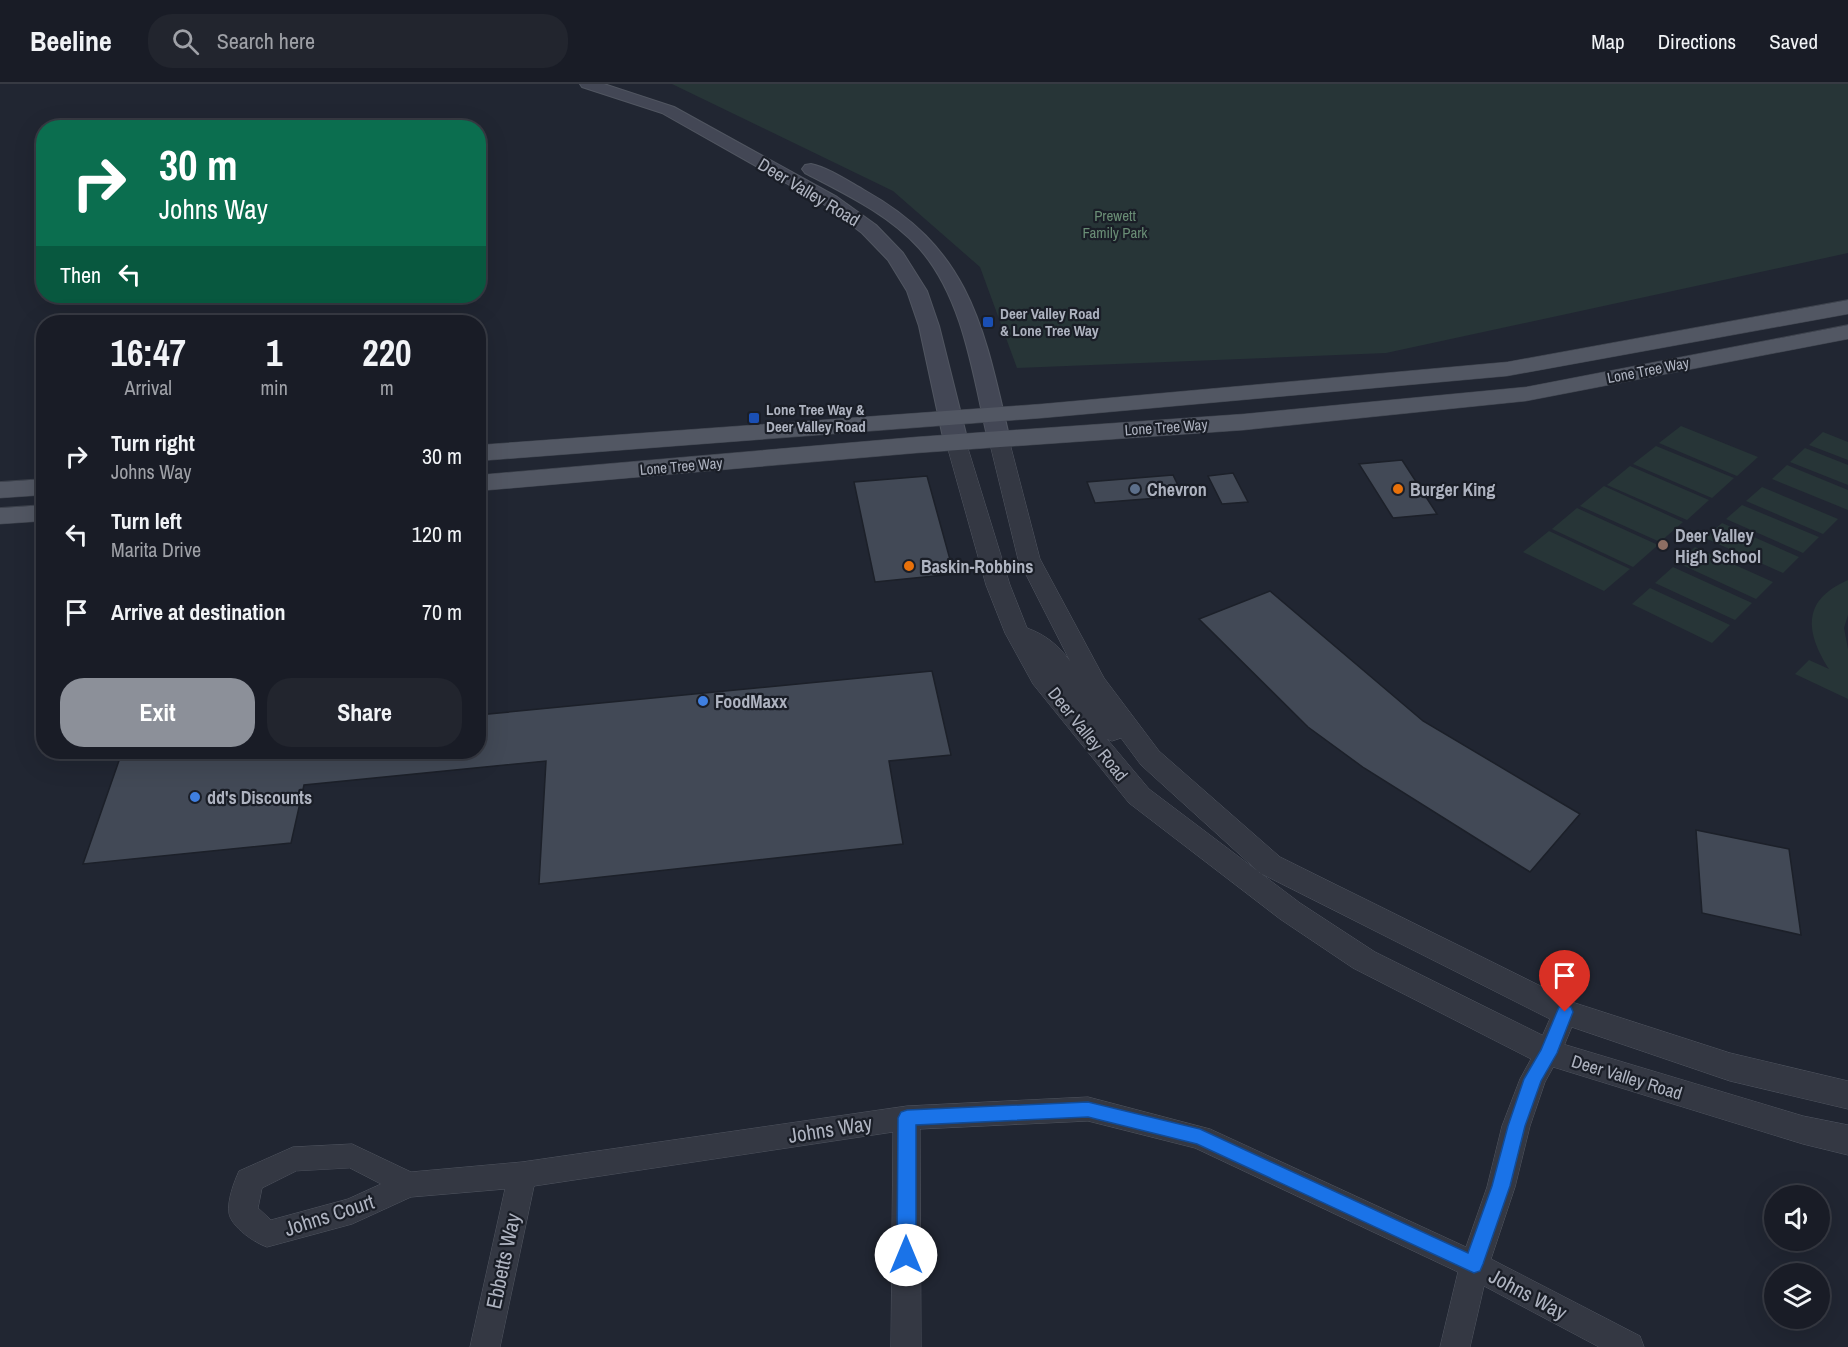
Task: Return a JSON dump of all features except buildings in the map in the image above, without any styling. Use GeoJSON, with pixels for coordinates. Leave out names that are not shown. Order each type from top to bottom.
{"type":"FeatureCollection","features":[{"type":"Feature","properties":{"kind":"main road","name":"Deer Valley Road"},"geometry":{"type":"LineString","coordinates":[[588,84],[668,110],[831,201],[868,229],[896,257],[917,291],[929,326],[953,430]]}},
{"type":"Feature","properties":{"kind":"main road","name":"Deer Valley Road"},"geometry":{"type":"LineString","coordinates":[[633,84],[679,101],[860,195],[909,230],[937,257],[956,289],[984,374],[999,440]]}},
{"type":"Feature","properties":{"kind":"main road","name":"Lone Tree Way"},"geometry":{"type":"LineString","coordinates":[[486,482],[953,430],[993,414],[1507,369],[1848,307]]}},
{"type":"Feature","properties":{"kind":"main road","name":"Lone Tree Way"},"geometry":{"type":"LineString","coordinates":[[486,453],[953,430],[999,440],[1244,422],[1527,394],[1848,332]]}},
{"type":"Feature","properties":{"kind":"main road"},"geometry":{"type":"LineString","coordinates":[[0,490],[36,488]]}},
{"type":"Feature","properties":{"kind":"main road"},"geometry":{"type":"LineString","coordinates":[[0,516],[36,514]]}},
{"type":"Feature","properties":{"kind":"street","name":"Deer Valley Road"},"geometry":{"type":"LineString","coordinates":[[953,430],[998,585],[1017,633],[1042,678],[1139,796],[1290,911],[1364,960],[1548,1053],[1803,1130],[1848,1140]]}},
{"type":"Feature","properties":{"kind":"street","name":"Deer Valley Road"},"geometry":{"type":"LineString","coordinates":[[999,440],[1029,559],[1093,682],[1150,758],[1270,865],[1565,1012],[1730,1067],[1848,1095]]}},
{"type":"Feature","properties":{"kind":"street"},"geometry":{"type":"LineString","coordinates":[[1017,633],[1035,640],[1053,655],[1095,716],[1115,735],[1150,758]]}},
{"type":"Feature","properties":{"kind":"street"},"geometry":{"type":"LineString","coordinates":[[1455,1347],[1474,1264],[1501,1186],[1520,1116],[1533,1079],[1548,1053],[1565,1012]]}},
{"type":"Feature","properties":{"kind":"street","name":"Johns Way"},"geometry":{"type":"LineString","coordinates":[[522,1176],[907,1118],[1088,1109],[1200,1137],[1474,1264],[1629,1347]]}},
{"type":"Feature","properties":{"kind":"street"},"geometry":{"type":"LineString","coordinates":[[906,1347],[907,1118]]}},
{"type":"Feature","properties":{"kind":"street","name":"Johns Court"},"geometry":{"type":"LineString","coordinates":[[409,1185],[352,1156],[293,1159],[249,1180],[243,1213],[267,1234],[352,1211],[409,1185],[522,1176]]}},
{"type":"Feature","properties":{"kind":"street","name":"Ebbetts Way"},"geometry":{"type":"LineString","coordinates":[[485,1347],[522,1176]]}},
{"type":"Feature","properties":{"kind":"green space","name":"Prewett Family Park"},"geometry":{"type":"Polygon","coordinates":[[[672,84],[1848,84],[1848,253],[1386,353],[1017,368],[980,267],[893,191],[672,84]]]}},
{"type":"Feature","properties":{"kind":"green space"},"geometry":{"type":"Polygon","coordinates":[[[1681,426],[1758,457],[1737,476],[1659,443],[1681,426]]]}},
{"type":"Feature","properties":{"kind":"green space"},"geometry":{"type":"Polygon","coordinates":[[[1823,432],[1848,442],[1848,460],[1809,445],[1823,432]]]}},
{"type":"Feature","properties":{"kind":"green space"},"geometry":{"type":"Polygon","coordinates":[[[1656,446],[1734,478],[1712,498],[1633,464],[1656,446]]]}},
{"type":"Feature","properties":{"kind":"green space"},"geometry":{"type":"Polygon","coordinates":[[[1805,448],[1848,465],[1848,485],[1790,462],[1805,448]]]}},
{"type":"Feature","properties":{"kind":"green space"},"geometry":{"type":"Polygon","coordinates":[[[1787,465],[1848,490],[1848,510],[1772,479],[1787,465]]]}},
{"type":"Feature","properties":{"kind":"green space"},"geometry":{"type":"Polygon","coordinates":[[[1630,466],[1709,500],[1687,520],[1607,485],[1630,466]]]}},
{"type":"Feature","properties":{"kind":"green space"},"geometry":{"type":"Polygon","coordinates":[[[1604,486],[1683,522],[1660,542],[1580,506],[1604,486]]]}},
{"type":"Feature","properties":{"kind":"green space"},"geometry":{"type":"Polygon","coordinates":[[[1762,487],[1838,519],[1823,534],[1746,501],[1762,487]]]}},
{"type":"Feature","properties":{"kind":"green space"},"geometry":{"type":"Polygon","coordinates":[[[1742,505],[1819,537],[1803,553],[1726,519],[1742,505]]]}},
{"type":"Feature","properties":{"kind":"green space"},"geometry":{"type":"Polygon","coordinates":[[[1577,508],[1658,545],[1633,567],[1552,529],[1577,508]]]}},
{"type":"Feature","properties":{"kind":"green space"},"geometry":{"type":"Polygon","coordinates":[[[1722,523],[1799,557],[1783,573],[1705,538],[1722,523]]]}},
{"type":"Feature","properties":{"kind":"green space"},"geometry":{"type":"Polygon","coordinates":[[[1549,531],[1630,569],[1604,591],[1523,552],[1549,531]]]}},
{"type":"Feature","properties":{"kind":"green space"},"geometry":{"type":"Polygon","coordinates":[[[1695,547],[1773,582],[1756,599],[1678,563],[1695,547]]]}},
{"type":"Feature","properties":{"kind":"green space"},"geometry":{"type":"Polygon","coordinates":[[[1673,567],[1752,603],[1735,620],[1655,583],[1673,567]]]}},
{"type":"Feature","properties":{"kind":"green space"},"geometry":{"type":"Polygon","coordinates":[[[1848,580],[1848,615],[1844,628],[1848,649],[1848,699],[1795,674],[1809,660],[1829,669],[1815,642],[1812,618],[1815,607],[1822,597],[1848,580]]]}},
{"type":"Feature","properties":{"kind":"green space"},"geometry":{"type":"Polygon","coordinates":[[[1650,588],[1730,625],[1712,643],[1632,604],[1650,588]]]}},
{"type":"Feature","properties":{"kind":"place","name":"Deer Valley Road & Lone Tree Way"},"geometry":{"type":"Point","coordinates":[988,322]}},
{"type":"Feature","properties":{"kind":"place","name":"Lone Tree Way & Deer Valley Road"},"geometry":{"type":"Point","coordinates":[754,418]}},
{"type":"Feature","properties":{"kind":"place","name":"Chevron"},"geometry":{"type":"Point","coordinates":[1135,489]}},
{"type":"Feature","properties":{"kind":"place","name":"Burger King"},"geometry":{"type":"Point","coordinates":[1398,489]}},
{"type":"Feature","properties":{"kind":"place","name":"Deer Valley High School"},"geometry":{"type":"Point","coordinates":[1663,545]}},
{"type":"Feature","properties":{"kind":"place","name":"Baskin-Robbins"},"geometry":{"type":"Point","coordinates":[909,566]}},
{"type":"Feature","properties":{"kind":"place","name":"FoodMaxx"},"geometry":{"type":"Point","coordinates":[703,701]}},
{"type":"Feature","properties":{"kind":"place","name":"dd's Discounts"},"geometry":{"type":"Point","coordinates":[195,797]}},
{"type":"Feature","properties":{"kind":"route"},"geometry":{"type":"LineString","coordinates":[[906,1255],[907,1118],[1088,1109],[1200,1137],[1474,1264],[1501,1186],[1516,1126],[1533,1079],[1548,1053],[1565,1012]]}}]}
